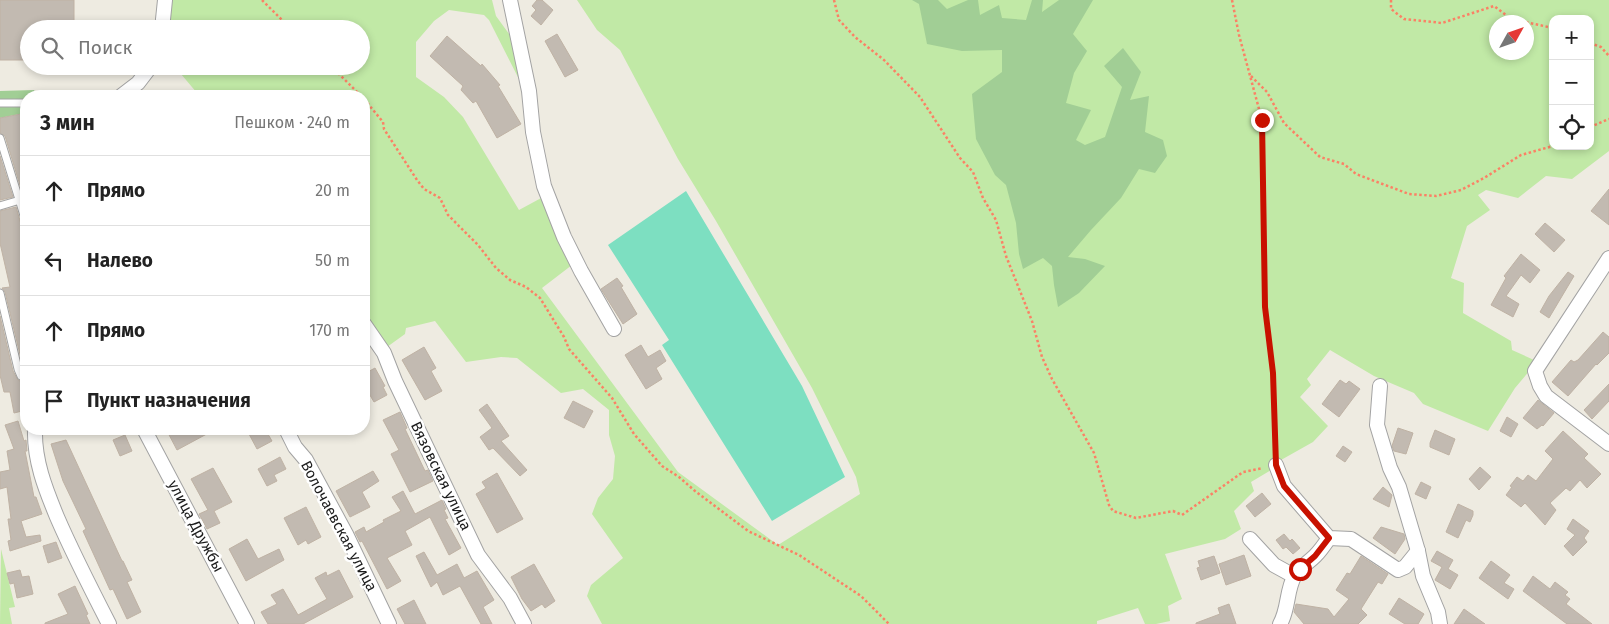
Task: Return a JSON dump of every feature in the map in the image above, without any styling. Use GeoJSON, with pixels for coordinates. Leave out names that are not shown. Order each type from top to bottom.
{"type":"FeatureCollection","features":[{"type":"Feature","properties":{"kind":"street"},"geometry":{"type":"LineString","coordinates":[[163,20],[164,0]]}},
{"type":"Feature","properties":{"kind":"street"},"geometry":{"type":"LineString","coordinates":[[510,0],[529,91],[533,132],[544,186],[564,238],[614,329]]}},
{"type":"Feature","properties":{"kind":"street"},"geometry":{"type":"LineString","coordinates":[[129,90],[144,75]]}},
{"type":"Feature","properties":{"kind":"street"},"geometry":{"type":"LineString","coordinates":[[1609,258],[1535,371],[1546,396],[1609,444]]}},
{"type":"Feature","properties":{"kind":"street","name":"Вязовская улица"},"geometry":{"type":"LineString","coordinates":[[370,333],[384,353],[395,381],[478,555],[510,598],[524,624]]}},
{"type":"Feature","properties":{"kind":"street"},"geometry":{"type":"LineString","coordinates":[[1380,386],[1377,426],[1390,468],[1399,487],[1418,551],[1423,576],[1438,612],[1440,624]]}},
{"type":"Feature","properties":{"kind":"street"},"geometry":{"type":"LineString","coordinates":[[35,435],[34,443],[42,480],[68,542],[109,624]]}},
{"type":"Feature","properties":{"kind":"street","name":"улица Дружбы"},"geometry":{"type":"LineString","coordinates":[[147,435],[247,624]]}},
{"type":"Feature","properties":{"kind":"street","name":"Волочаевская улица"},"geometry":{"type":"LineString","coordinates":[[289,435],[295,447],[306,460],[346,534],[389,624]]}},
{"type":"Feature","properties":{"kind":"street"},"geometry":{"type":"LineString","coordinates":[[1276,465],[1284,486],[1329,538],[1351,539],[1398,570],[1405,567],[1418,551]]}},
{"type":"Feature","properties":{"kind":"street"},"geometry":{"type":"LineString","coordinates":[[1280,624],[1285,617],[1294,576],[1315,556],[1329,538]]}},
{"type":"Feature","properties":{"kind":"street"},"geometry":{"type":"LineString","coordinates":[[1250,539],[1274,564],[1294,576]]}},
{"type":"Feature","properties":{"kind":"lane"},"geometry":{"type":"LineString","coordinates":[[0,103],[20,103]]}},
{"type":"Feature","properties":{"kind":"lane"},"geometry":{"type":"LineString","coordinates":[[0,138],[20,200],[0,206]]}},
{"type":"Feature","properties":{"kind":"lane"},"geometry":{"type":"LineString","coordinates":[[0,293],[20,374]]}},
{"type":"Feature","properties":{"kind":"path"},"geometry":{"type":"LineString","coordinates":[[262,0],[282,20]]}},
{"type":"Feature","properties":{"kind":"path"},"geometry":{"type":"LineString","coordinates":[[834,0],[839,20],[855,37],[884,60],[920,97],[960,158],[973,172],[983,198],[996,220],[1006,256],[1032,321],[1042,357],[1052,379],[1094,453],[1109,504],[1113,511],[1136,518],[1174,511],[1182,516],[1243,472],[1276,465],[1273,373],[1265,307],[1262,120],[1232,0]]}},
{"type":"Feature","properties":{"kind":"path"},"geometry":{"type":"LineString","coordinates":[[1391,0],[1391,9],[1404,19],[1442,23],[1494,6],[1511,19],[1549,27]]}},
{"type":"Feature","properties":{"kind":"path"},"geometry":{"type":"LineString","coordinates":[[1594,44],[1601,47],[1609,56]]}},
{"type":"Feature","properties":{"kind":"path"},"geometry":{"type":"LineString","coordinates":[[340,75],[355,90]]}},
{"type":"Feature","properties":{"kind":"path"},"geometry":{"type":"LineString","coordinates":[[1250,75],[1267,92],[1284,123],[1320,157],[1344,164],[1356,174],[1409,194],[1436,196],[1461,190],[1521,155],[1549,147]]}},
{"type":"Feature","properties":{"kind":"path"},"geometry":{"type":"LineString","coordinates":[[370,106],[383,122],[384,129],[424,189],[440,198],[448,215],[478,245],[503,275],[518,285],[526,287],[540,298],[573,354],[612,398],[634,434],[662,466],[748,531],[798,555],[861,596],[889,624]]}},
{"type":"Feature","properties":{"kind":"path"},"geometry":{"type":"LineString","coordinates":[[1594,126],[1609,120]]}},
{"type":"Feature","properties":{"kind":"green space"},"geometry":{"type":"Polygon","coordinates":[[[169,0],[492,0],[496,16],[515,42],[524,89],[489,20],[484,15],[449,10],[434,21],[416,42],[416,77],[444,97],[463,117],[519,210],[543,197],[572,265],[542,288],[678,472],[778,545],[860,494],[856,477],[812,388],[678,159],[620,50],[597,30],[577,0],[1609,0],[1609,151],[1572,179],[1546,176],[1518,198],[1486,190],[1478,195],[1490,210],[1467,226],[1451,278],[1464,283],[1463,313],[1511,341],[1512,350],[1534,360],[1531,369],[1515,388],[1488,431],[1423,404],[1414,393],[1374,376],[1330,350],[1307,379],[1311,385],[1300,397],[1328,426],[1313,442],[1281,460],[1273,469],[1251,482],[1254,491],[1234,511],[1241,529],[1225,539],[1165,554],[1182,599],[1168,606],[1170,621],[1156,624],[1145,624],[1138,608],[1097,621],[1097,624],[602,624],[587,596],[591,585],[623,558],[592,514],[598,498],[613,479],[615,456],[609,435],[609,410],[583,389],[561,393],[517,358],[501,357],[466,362],[435,321],[406,328],[405,334],[387,347],[370,322],[370,90],[194,90],[182,75],[370,75],[370,20],[168,20],[169,0]]]}},
{"type":"Feature","properties":{"kind":"green space"},"geometry":{"type":"Polygon","coordinates":[[[912,0],[938,0],[947,9],[968,0],[978,0],[980,15],[999,5],[1002,18],[1026,20],[1032,0],[1043,0],[1042,12],[1059,0],[1093,0],[1073,34],[1087,51],[1074,73],[1066,103],[1091,110],[1076,140],[1085,145],[1105,137],[1122,87],[1104,66],[1123,48],[1141,72],[1130,100],[1149,96],[1145,132],[1163,140],[1167,156],[1155,173],[1139,169],[1121,198],[1068,257],[1085,259],[1105,266],[1079,293],[1058,307],[1052,266],[1043,258],[1023,269],[1019,254],[1016,223],[1006,185],[995,175],[976,139],[972,94],[1002,72],[1002,50],[962,51],[927,44],[919,4],[912,0]]]}},
{"type":"Feature","properties":{"kind":"green space"},"geometry":{"type":"Polygon","coordinates":[[[20,90],[20,114],[0,118],[0,91],[20,90]]]}},
{"type":"Feature","properties":{"kind":"green space"},"geometry":{"type":"Polygon","coordinates":[[[686,191],[802,386],[845,477],[772,521],[662,345],[669,340],[608,245],[686,191]]]}},
{"type":"Feature","properties":{"kind":"green space"},"geometry":{"type":"Polygon","coordinates":[[[1,549],[15,607],[9,608],[12,624],[0,624],[1,549]]]}},
{"type":"Feature","properties":{"kind":"building"},"geometry":{"type":"Polygon","coordinates":[[[0,0],[74,0],[74,20],[20,20],[20,60],[0,60],[0,0]]]}},
{"type":"Feature","properties":{"kind":"building"},"geometry":{"type":"Polygon","coordinates":[[[537,0],[542,0],[553,10],[541,25],[531,16],[536,10],[532,6],[537,0]]]}},
{"type":"Feature","properties":{"kind":"building"},"geometry":{"type":"Polygon","coordinates":[[[557,34],[578,70],[565,77],[545,41],[557,34]]]}},
{"type":"Feature","properties":{"kind":"building"},"geometry":{"type":"Polygon","coordinates":[[[447,36],[481,66],[482,64],[500,85],[498,86],[521,124],[497,138],[476,101],[473,103],[461,90],[463,86],[430,56],[447,36]]]}},
{"type":"Feature","properties":{"kind":"building"},"geometry":{"type":"Polygon","coordinates":[[[20,114],[20,185],[5,136],[0,133],[0,118],[20,114]]]}},
{"type":"Feature","properties":{"kind":"building"},"geometry":{"type":"Polygon","coordinates":[[[0,156],[13,197],[0,200],[0,156]]]}},
{"type":"Feature","properties":{"kind":"building"},"geometry":{"type":"Polygon","coordinates":[[[1609,189],[1609,225],[1591,211],[1609,189]]]}},
{"type":"Feature","properties":{"kind":"building"},"geometry":{"type":"Polygon","coordinates":[[[16,207],[20,221],[20,354],[5,292],[2,288],[10,287],[0,243],[0,211],[16,207]]]}},
{"type":"Feature","properties":{"kind":"building"},"geometry":{"type":"Polygon","coordinates":[[[1545,223],[1565,240],[1554,252],[1535,234],[1545,223]]]}},
{"type":"Feature","properties":{"kind":"building"},"geometry":{"type":"Polygon","coordinates":[[[1521,254],[1540,270],[1530,283],[1521,275],[1506,296],[1519,304],[1513,317],[1491,305],[1506,278],[1504,276],[1521,254]]]}},
{"type":"Feature","properties":{"kind":"building"},"geometry":{"type":"Polygon","coordinates":[[[1568,272],[1574,276],[1549,318],[1540,312],[1549,296],[1568,272]]]}},
{"type":"Feature","properties":{"kind":"building"},"geometry":{"type":"Polygon","coordinates":[[[617,278],[637,314],[623,324],[601,289],[617,278]]]}},
{"type":"Feature","properties":{"kind":"building"},"geometry":{"type":"Polygon","coordinates":[[[0,316],[13,371],[20,381],[20,412],[14,413],[10,392],[4,392],[0,375],[0,316]]]}},
{"type":"Feature","properties":{"kind":"building"},"geometry":{"type":"Polygon","coordinates":[[[1603,332],[1609,337],[1609,353],[1596,364],[1568,396],[1552,382],[1571,360],[1574,362],[1578,360],[1603,332]]]}},
{"type":"Feature","properties":{"kind":"building"},"geometry":{"type":"Polygon","coordinates":[[[641,345],[648,357],[660,350],[666,361],[656,368],[662,379],[646,389],[625,355],[641,345]]]}},
{"type":"Feature","properties":{"kind":"building"},"geometry":{"type":"Polygon","coordinates":[[[424,347],[436,368],[431,371],[442,391],[425,400],[402,360],[424,347]]]}},
{"type":"Feature","properties":{"kind":"building"},"geometry":{"type":"Polygon","coordinates":[[[375,368],[385,386],[383,387],[387,395],[374,402],[370,395],[370,371],[375,368]]]}},
{"type":"Feature","properties":{"kind":"building"},"geometry":{"type":"Polygon","coordinates":[[[1340,380],[1346,384],[1349,381],[1360,389],[1339,417],[1322,404],[1340,380]]]}},
{"type":"Feature","properties":{"kind":"building"},"geometry":{"type":"Polygon","coordinates":[[[1609,384],[1609,401],[1592,419],[1584,410],[1609,384]]]}},
{"type":"Feature","properties":{"kind":"building"},"geometry":{"type":"Polygon","coordinates":[[[1538,400],[1554,413],[1543,426],[1537,429],[1523,418],[1538,400]]]}},
{"type":"Feature","properties":{"kind":"building"},"geometry":{"type":"Polygon","coordinates":[[[573,401],[593,411],[584,428],[564,418],[573,401]]]}},
{"type":"Feature","properties":{"kind":"building"},"geometry":{"type":"Polygon","coordinates":[[[487,404],[509,436],[501,441],[527,470],[520,476],[493,448],[489,450],[480,437],[492,428],[479,410],[487,404]]]}},
{"type":"Feature","properties":{"kind":"building"},"geometry":{"type":"Polygon","coordinates":[[[400,412],[407,428],[405,429],[425,471],[428,470],[433,481],[410,492],[391,454],[399,450],[383,420],[400,412]]]}},
{"type":"Feature","properties":{"kind":"building"},"geometry":{"type":"Polygon","coordinates":[[[1507,417],[1518,424],[1511,437],[1500,431],[1507,417]]]}},
{"type":"Feature","properties":{"kind":"building"},"geometry":{"type":"Polygon","coordinates":[[[18,421],[20,435],[22,435],[24,441],[26,440],[27,451],[25,451],[34,497],[36,497],[42,514],[21,521],[26,537],[40,535],[41,541],[10,551],[8,541],[11,540],[8,519],[11,519],[7,487],[0,489],[0,472],[10,470],[7,451],[14,449],[5,425],[18,421]]]}},
{"type":"Feature","properties":{"kind":"building"},"geometry":{"type":"Polygon","coordinates":[[[1398,428],[1413,433],[1406,454],[1394,451],[1392,446],[1398,428]]]}},
{"type":"Feature","properties":{"kind":"building"},"geometry":{"type":"Polygon","coordinates":[[[1435,430],[1455,439],[1449,455],[1430,447],[1435,430]]]}},
{"type":"Feature","properties":{"kind":"building"},"geometry":{"type":"Polygon","coordinates":[[[1563,431],[1588,454],[1584,458],[1601,474],[1587,488],[1580,480],[1570,491],[1566,488],[1550,503],[1556,510],[1545,525],[1525,503],[1521,507],[1506,495],[1517,477],[1523,481],[1528,475],[1536,481],[1553,459],[1545,451],[1563,431]]]}},
{"type":"Feature","properties":{"kind":"building"},"geometry":{"type":"Polygon","coordinates":[[[125,435],[132,451],[120,456],[113,440],[125,435]]]}},
{"type":"Feature","properties":{"kind":"building"},"geometry":{"type":"Polygon","coordinates":[[[169,435],[205,435],[177,450],[169,435]]]}},
{"type":"Feature","properties":{"kind":"building"},"geometry":{"type":"Polygon","coordinates":[[[250,435],[268,435],[272,441],[257,449],[250,435]]]}},
{"type":"Feature","properties":{"kind":"building"},"geometry":{"type":"Polygon","coordinates":[[[66,440],[132,580],[127,582],[141,612],[127,619],[113,589],[110,590],[83,531],[86,529],[63,481],[51,444],[66,440]]]}},
{"type":"Feature","properties":{"kind":"building"},"geometry":{"type":"Polygon","coordinates":[[[1343,446],[1352,452],[1345,462],[1336,456],[1343,446]]]}},
{"type":"Feature","properties":{"kind":"building"},"geometry":{"type":"Polygon","coordinates":[[[280,457],[286,469],[274,475],[277,481],[267,486],[258,469],[280,457]]]}},
{"type":"Feature","properties":{"kind":"building"},"geometry":{"type":"Polygon","coordinates":[[[1480,467],[1491,477],[1479,490],[1469,479],[1480,467]]]}},
{"type":"Feature","properties":{"kind":"building"},"geometry":{"type":"Polygon","coordinates":[[[213,468],[232,502],[214,511],[220,523],[207,529],[199,514],[208,510],[191,479],[213,468]]]}},
{"type":"Feature","properties":{"kind":"building"},"geometry":{"type":"Polygon","coordinates":[[[373,471],[379,481],[362,492],[370,507],[350,517],[336,491],[373,471]]]}},
{"type":"Feature","properties":{"kind":"building"},"geometry":{"type":"Polygon","coordinates":[[[497,473],[523,519],[497,533],[476,494],[486,488],[482,482],[497,473]]]}},
{"type":"Feature","properties":{"kind":"building"},"geometry":{"type":"Polygon","coordinates":[[[1421,482],[1431,487],[1426,499],[1415,494],[1421,482]]]}},
{"type":"Feature","properties":{"kind":"building"},"geometry":{"type":"Polygon","coordinates":[[[1383,487],[1392,495],[1389,507],[1373,499],[1383,487]]]}},
{"type":"Feature","properties":{"kind":"building"},"geometry":{"type":"Polygon","coordinates":[[[403,491],[415,514],[442,500],[448,518],[445,519],[461,548],[449,555],[430,517],[405,531],[412,545],[387,558],[401,581],[387,589],[362,541],[360,542],[355,532],[364,527],[366,532],[384,522],[383,520],[401,511],[392,497],[403,491]]]}},
{"type":"Feature","properties":{"kind":"building"},"geometry":{"type":"Polygon","coordinates":[[[1262,493],[1271,504],[1255,517],[1246,506],[1262,493]]]}},
{"type":"Feature","properties":{"kind":"building"},"geometry":{"type":"Polygon","coordinates":[[[1458,504],[1473,511],[1473,515],[1470,522],[1466,520],[1458,538],[1446,532],[1458,504]]]}},
{"type":"Feature","properties":{"kind":"building"},"geometry":{"type":"Polygon","coordinates":[[[306,507],[321,537],[308,544],[306,540],[298,545],[284,518],[306,507]]]}},
{"type":"Feature","properties":{"kind":"building"},"geometry":{"type":"Polygon","coordinates":[[[1573,519],[1589,531],[1584,538],[1587,542],[1573,556],[1564,546],[1575,535],[1567,529],[1573,519]]]}},
{"type":"Feature","properties":{"kind":"building"},"geometry":{"type":"Polygon","coordinates":[[[1381,527],[1404,534],[1405,539],[1395,554],[1373,538],[1381,527]]]}},
{"type":"Feature","properties":{"kind":"building"},"geometry":{"type":"Polygon","coordinates":[[[1284,534],[1290,541],[1292,539],[1300,548],[1293,554],[1286,547],[1283,549],[1276,540],[1284,534]]]}},
{"type":"Feature","properties":{"kind":"building"},"geometry":{"type":"Polygon","coordinates":[[[247,539],[258,559],[279,549],[284,560],[246,581],[229,549],[247,539]]]}},
{"type":"Feature","properties":{"kind":"building"},"geometry":{"type":"Polygon","coordinates":[[[56,542],[62,558],[48,563],[43,546],[56,542]]]}},
{"type":"Feature","properties":{"kind":"building"},"geometry":{"type":"Polygon","coordinates":[[[1437,551],[1453,560],[1448,569],[1458,575],[1450,589],[1435,580],[1442,567],[1431,561],[1437,551]]]}},
{"type":"Feature","properties":{"kind":"building"},"geometry":{"type":"Polygon","coordinates":[[[424,552],[437,575],[457,564],[464,578],[477,571],[494,600],[483,607],[492,624],[481,624],[460,586],[443,595],[437,582],[431,587],[416,556],[424,552]]]}},
{"type":"Feature","properties":{"kind":"building"},"geometry":{"type":"Polygon","coordinates":[[[1244,555],[1251,576],[1226,585],[1219,564],[1244,555]]]}},
{"type":"Feature","properties":{"kind":"building"},"geometry":{"type":"Polygon","coordinates":[[[1214,556],[1220,573],[1201,580],[1197,568],[1200,567],[1198,561],[1214,556]]]}},
{"type":"Feature","properties":{"kind":"building"},"geometry":{"type":"Polygon","coordinates":[[[1361,556],[1388,574],[1382,584],[1378,582],[1361,609],[1367,615],[1358,624],[1304,624],[1294,612],[1296,604],[1328,609],[1334,617],[1349,599],[1336,590],[1347,573],[1350,574],[1361,556]]]}},
{"type":"Feature","properties":{"kind":"building"},"geometry":{"type":"Polygon","coordinates":[[[1491,561],[1510,575],[1504,583],[1514,589],[1508,599],[1479,578],[1491,561]]]}},
{"type":"Feature","properties":{"kind":"building"},"geometry":{"type":"Polygon","coordinates":[[[534,564],[555,601],[545,608],[542,604],[531,611],[522,599],[511,577],[534,564]]]}},
{"type":"Feature","properties":{"kind":"building"},"geometry":{"type":"Polygon","coordinates":[[[20,570],[22,577],[29,576],[33,594],[17,598],[14,583],[10,584],[7,573],[20,570]]]}},
{"type":"Feature","properties":{"kind":"building"},"geometry":{"type":"Polygon","coordinates":[[[339,570],[353,597],[303,624],[268,624],[261,612],[277,604],[271,595],[283,589],[298,615],[327,599],[315,578],[326,572],[327,576],[339,570]]]}},
{"type":"Feature","properties":{"kind":"building"},"geometry":{"type":"Polygon","coordinates":[[[1533,576],[1550,589],[1555,582],[1568,592],[1565,595],[1570,599],[1566,604],[1592,624],[1567,624],[1523,591],[1533,576]]]}},
{"type":"Feature","properties":{"kind":"building"},"geometry":{"type":"Polygon","coordinates":[[[75,586],[88,614],[86,615],[90,624],[45,624],[68,614],[58,594],[75,586]]]}},
{"type":"Feature","properties":{"kind":"building"},"geometry":{"type":"Polygon","coordinates":[[[1399,598],[1424,614],[1418,624],[1405,624],[1389,614],[1399,598]]]}},
{"type":"Feature","properties":{"kind":"building"},"geometry":{"type":"Polygon","coordinates":[[[414,600],[426,624],[405,624],[397,609],[414,600]]]}},
{"type":"Feature","properties":{"kind":"building"},"geometry":{"type":"Polygon","coordinates":[[[1229,604],[1236,624],[1196,624],[1220,614],[1218,608],[1229,604]]]}},
{"type":"Feature","properties":{"kind":"building"},"geometry":{"type":"Polygon","coordinates":[[[1464,609],[1485,624],[1454,624],[1464,609]]]}},
{"type":"Feature","properties":{"kind":"route"},"geometry":{"type":"LineString","coordinates":[[1262,120],[1265,307],[1273,373],[1276,465],[1284,486],[1329,538],[1315,556],[1300,569]]}}]}
